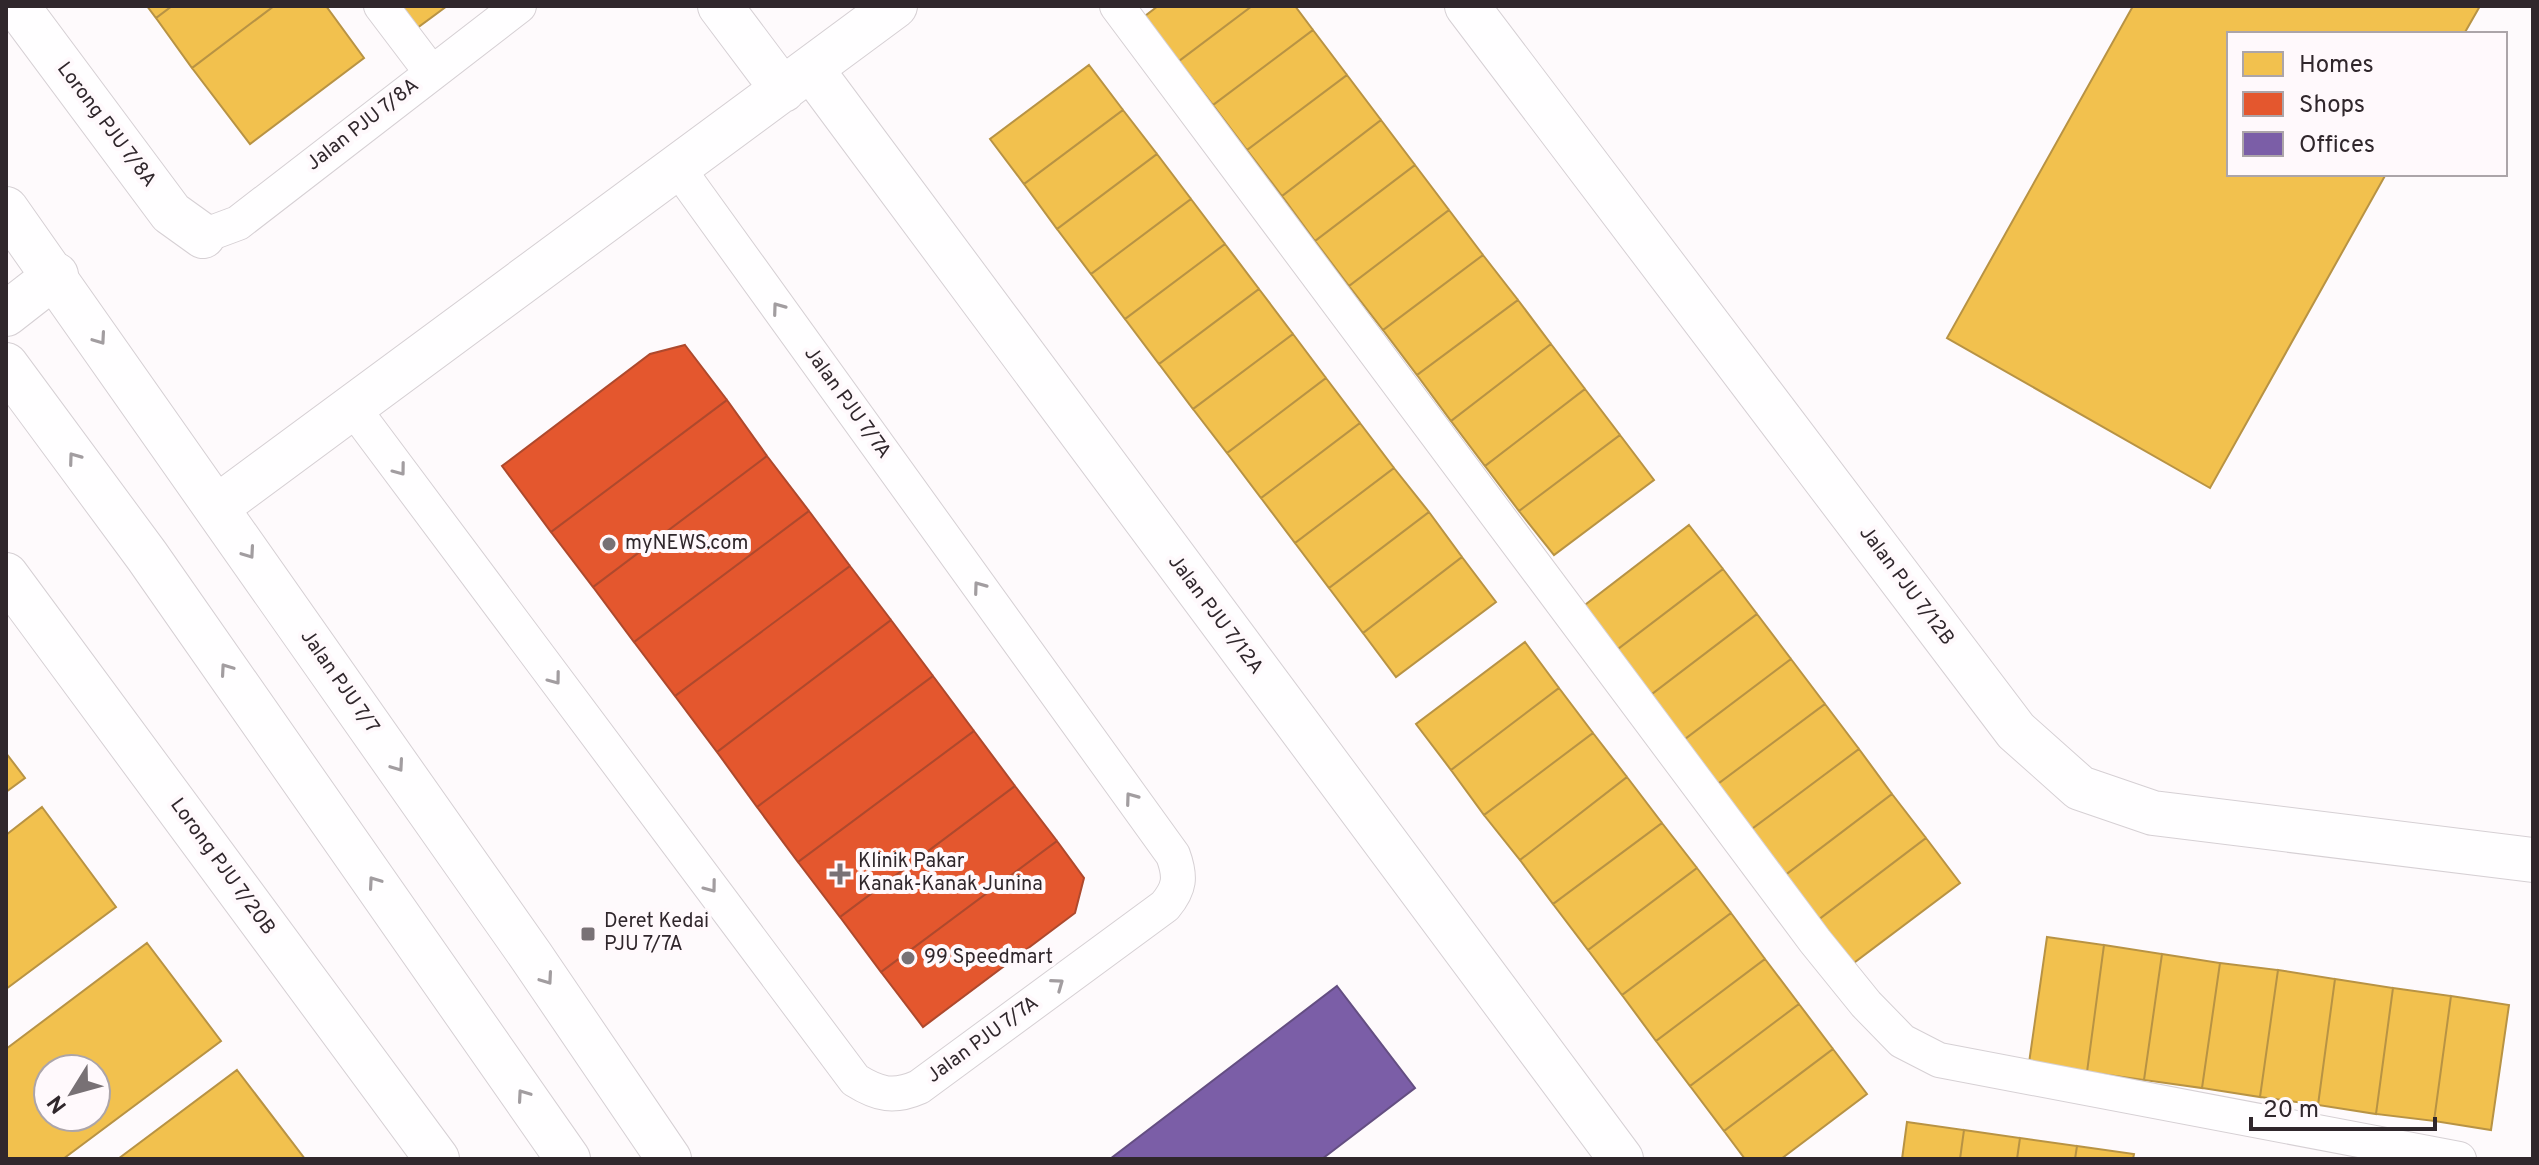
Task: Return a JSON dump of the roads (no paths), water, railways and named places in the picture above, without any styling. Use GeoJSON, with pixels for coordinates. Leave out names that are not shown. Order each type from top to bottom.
{"type":"FeatureCollection","features":[{"type":"Feature","properties":{"kind":"street","name":"Lorong PJU 7/8A"},"geometry":{"type":"LineString","coordinates":[[17,6],[171,213],[203,236]]}},
{"type":"Feature","properties":{"kind":"street","name":"Jalan PJU 7/12A"},"geometry":{"type":"LineString","coordinates":[[720,6],[797,80],[1621,1159]]}},
{"type":"Feature","properties":{"kind":"street"},"geometry":{"type":"LineString","coordinates":[[217,507],[895,6]]}},
{"type":"Feature","properties":{"kind":"street","name":"Jalan PJU 7/12B"},"geometry":{"type":"LineString","coordinates":[[1467,6],[2016,731],[2080,788],[2153,813],[2533,860]]}},
{"type":"Feature","properties":{"kind":"street","name":"Jalan PJU 7/7"},"geometry":{"type":"LineString","coordinates":[[6,209],[56,275],[669,1159]]}},
{"type":"Feature","properties":{"kind":"street"},"geometry":{"type":"LineString","coordinates":[[6,314],[56,275]]}},
{"type":"Feature","properties":{"kind":"street"},"geometry":{"type":"LineString","coordinates":[[6,365],[147,556],[568,1159]]}},
{"type":"Feature","properties":{"kind":"street","name":"Lorong PJU 7/20B"},"geometry":{"type":"LineString","coordinates":[[6,575],[437,1159]]}},
{"type":"Feature","properties":{"kind":"lane"},"geometry":{"type":"LineString","coordinates":[[381,6],[431,72]]}},
{"type":"Feature","properties":{"kind":"lane","name":"Jalan PJU 7/8A"},"geometry":{"type":"LineString","coordinates":[[203,236],[238,223],[519,6]]}},
{"type":"Feature","properties":{"kind":"lane"},"geometry":{"type":"LineString","coordinates":[[1117,6],[1815,941],[1866,1004],[1902,1041],[1939,1060],[2459,1159]]}},
{"type":"Feature","properties":{"kind":"lane","name":"Jalan PJU 7/7A"},"geometry":{"type":"LineString","coordinates":[[353,408],[855,1080],[876,1093],[899,1095],[919,1087],[1140,924],[1177,891],[1180,873],[1173,855],[677,167]]}},
{"type":"Feature","properties":{"kind":"place","name":"myNEWS.com"},"geometry":{"type":"Point","coordinates":[609,544]}},
{"type":"Feature","properties":{"kind":"place","name":"Klinik Pakar Kanak-Kanak Junina"},"geometry":{"type":"Point","coordinates":[840,874]}},
{"type":"Feature","properties":{"kind":"place","name":"Deret Kedai PJU 7/7A"},"geometry":{"type":"Point","coordinates":[588,934]}},
{"type":"Feature","properties":{"kind":"place","name":"99 Speedmart"},"geometry":{"type":"Point","coordinates":[908,958]}}]}
